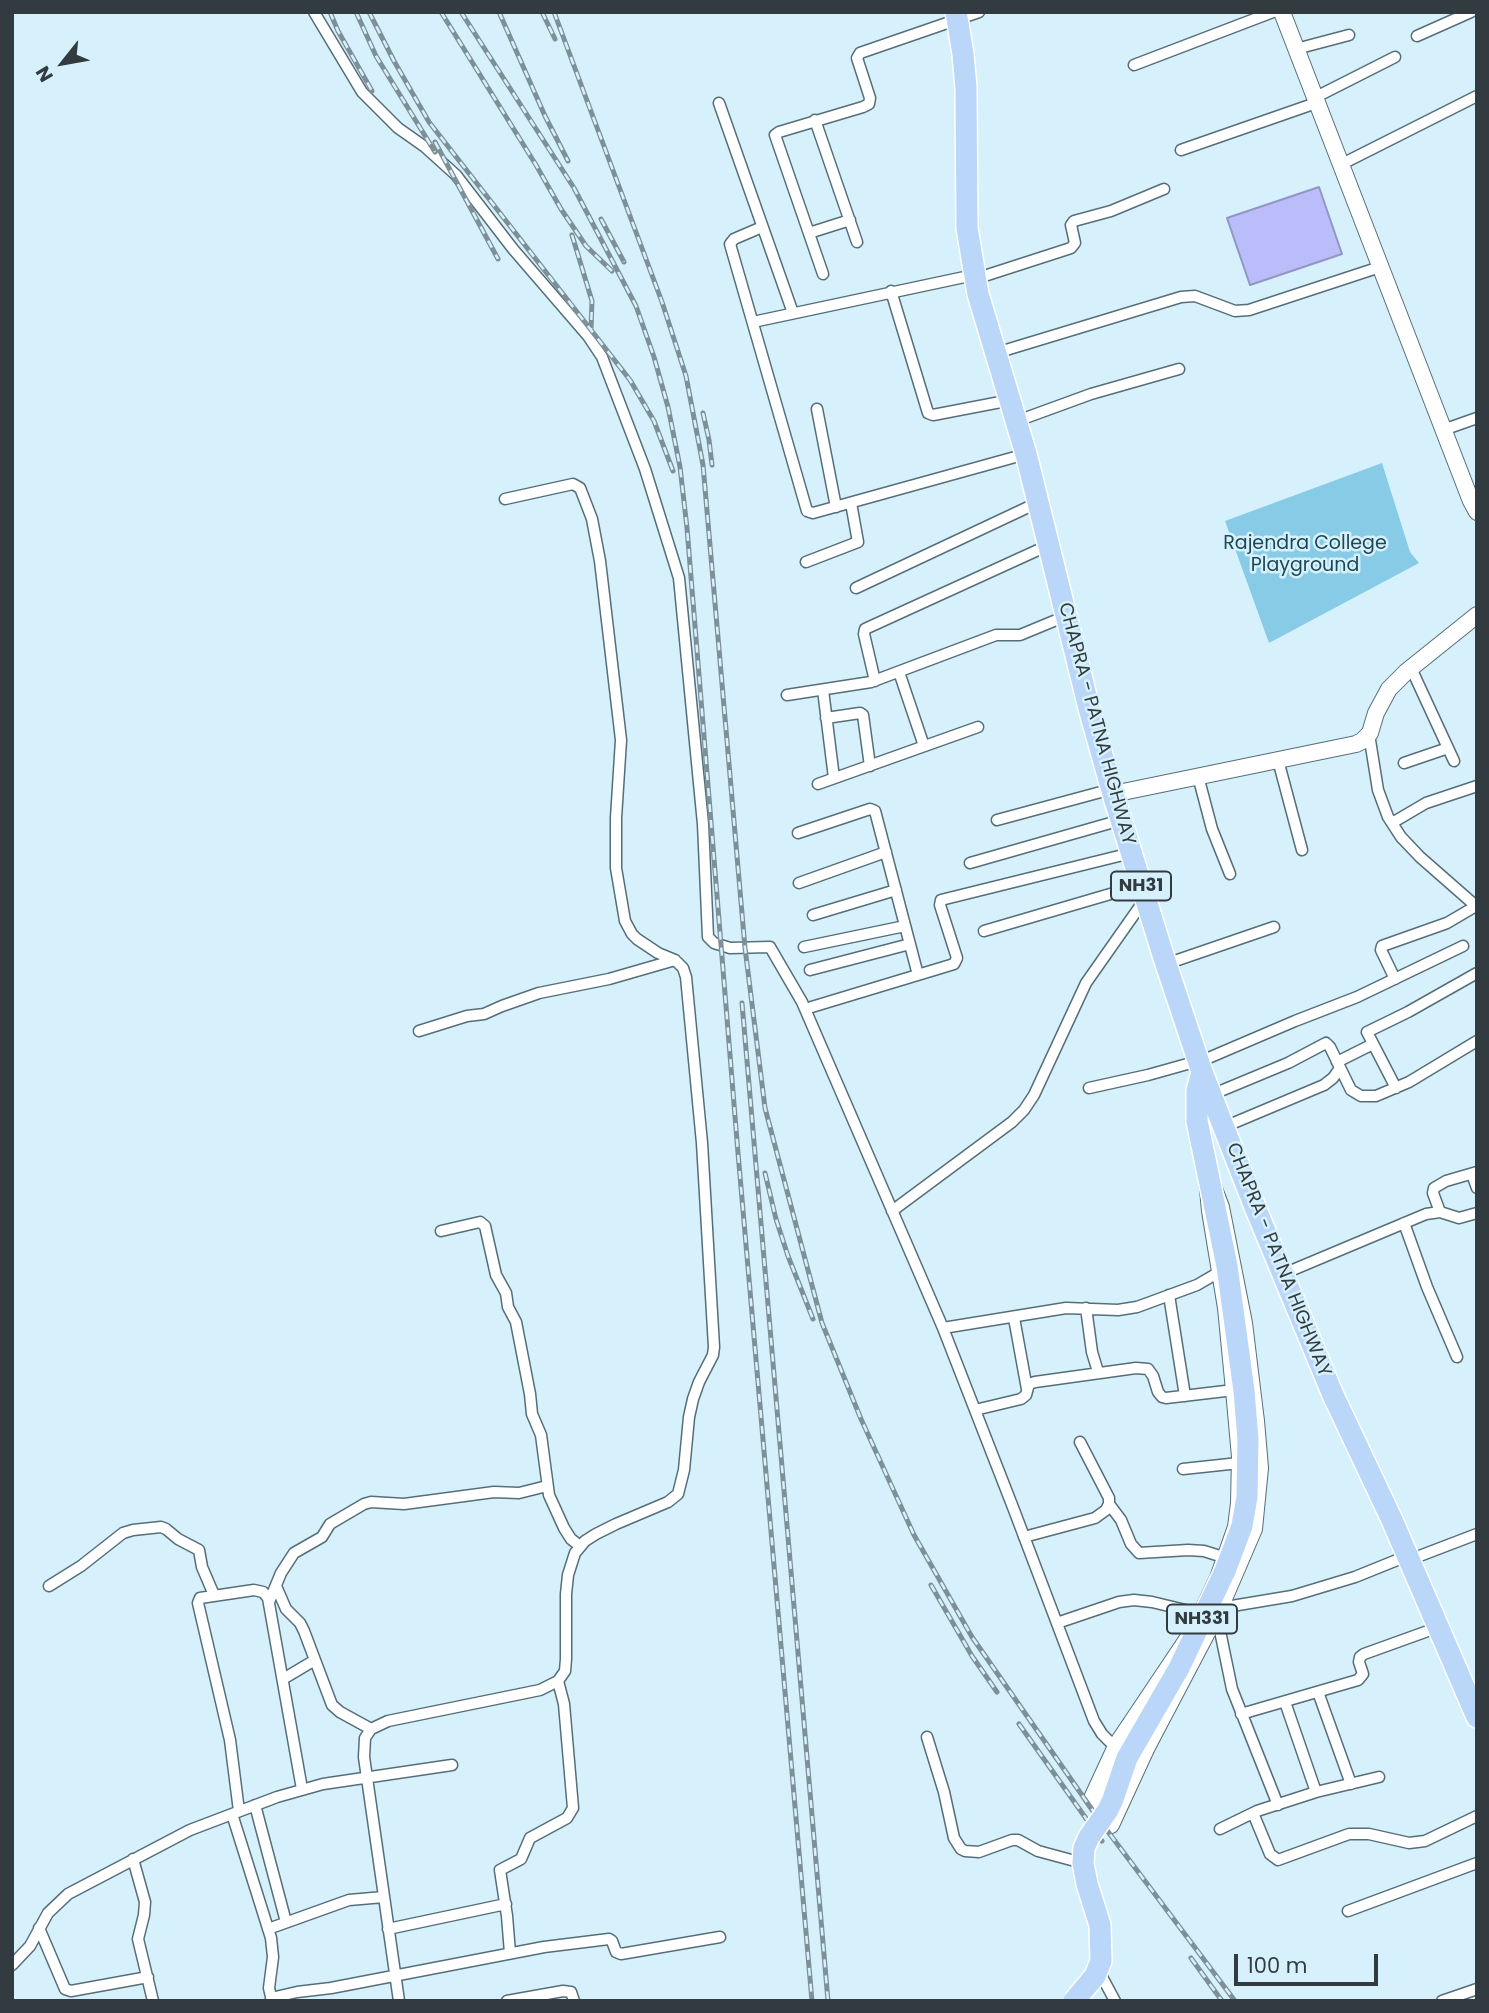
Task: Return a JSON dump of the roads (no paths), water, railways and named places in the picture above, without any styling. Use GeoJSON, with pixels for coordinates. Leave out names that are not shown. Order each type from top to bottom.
{"type":"FeatureCollection","features":[{"type":"Feature","properties":{"kind":"highway","name":"CHAPRA - PATNA HIGHWAY"},"geometry":{"type":"LineString","coordinates":[[957,16],[966,88],[967,228],[978,294],[1027,454],[1112,791],[1211,1096],[1333,1395],[1472,1694],[1477,1717]]}},
{"type":"Feature","properties":{"kind":"highway","name":"NH331"},"geometry":{"type":"LineString","coordinates":[[1074,2001],[1095,1976],[1101,1961],[1100,1925],[1087,1884],[1083,1863],[1084,1848],[1108,1810],[1127,1758],[1179,1668],[1225,1571],[1242,1526],[1247,1497],[1248,1438],[1244,1391],[1227,1266],[1197,1121],[1200,1065]]}},
{"type":"Feature","properties":{"kind":"street"},"geometry":{"type":"LineString","coordinates":[[313,12],[362,92],[398,128],[425,147],[456,175],[513,249],[588,335],[602,357],[645,469],[679,578],[703,824],[706,932],[710,940],[730,948],[770,947],[805,1009],[943,1328],[1094,1721],[1116,1748]]}},
{"type":"Feature","properties":{"kind":"street"},"geometry":{"type":"LineString","coordinates":[[823,274],[775,136],[779,132],[869,104],[870,98],[857,58],[860,53],[957,16],[979,12]]}},
{"type":"Feature","properties":{"kind":"street"},"geometry":{"type":"LineString","coordinates":[[1134,65],[1273,12]]}},
{"type":"Feature","properties":{"kind":"street"},"geometry":{"type":"LineString","coordinates":[[1282,12],[1477,512]]}},
{"type":"Feature","properties":{"kind":"street"},"geometry":{"type":"LineString","coordinates":[[1417,36],[1471,12]]}},
{"type":"Feature","properties":{"kind":"street"},"geometry":{"type":"LineString","coordinates":[[1296,50],[1349,35]]}},
{"type":"Feature","properties":{"kind":"street"},"geometry":{"type":"LineString","coordinates":[[1181,150],[1315,100],[1395,57]]}},
{"type":"Feature","properties":{"kind":"street"},"geometry":{"type":"LineString","coordinates":[[1340,165],[1477,96]]}},
{"type":"Feature","properties":{"kind":"street"},"geometry":{"type":"LineString","coordinates":[[719,103],[793,313]]}},
{"type":"Feature","properties":{"kind":"street"},"geometry":{"type":"LineString","coordinates":[[815,120],[857,242]]}},
{"type":"Feature","properties":{"kind":"street"},"geometry":{"type":"LineString","coordinates":[[753,322],[891,291],[975,277],[1071,248],[1075,243],[1071,225],[1074,221],[1111,211],[1164,189]]}},
{"type":"Feature","properties":{"kind":"street"},"geometry":{"type":"LineString","coordinates":[[808,233],[850,220]]}},
{"type":"Feature","properties":{"kind":"street"},"geometry":{"type":"LineString","coordinates":[[762,227],[734,239],[730,244],[772,384],[804,507],[811,513],[1027,454]]}},
{"type":"Feature","properties":{"kind":"street"},"geometry":{"type":"LineString","coordinates":[[996,354],[1189,295],[1235,310],[1249,310],[1380,267]]}},
{"type":"Feature","properties":{"kind":"street"},"geometry":{"type":"LineString","coordinates":[[891,291],[928,413],[933,415],[1011,400]]}},
{"type":"Feature","properties":{"kind":"street"},"geometry":{"type":"LineString","coordinates":[[1017,421],[1104,390],[1179,369]]}},
{"type":"Feature","properties":{"kind":"street"},"geometry":{"type":"LineString","coordinates":[[817,409],[836,507]]}},
{"type":"Feature","properties":{"kind":"street"},"geometry":{"type":"LineString","coordinates":[[1443,430],[1477,418]]}},
{"type":"Feature","properties":{"kind":"street"},"geometry":{"type":"LineString","coordinates":[[399,2001],[367,1776],[364,1745],[367,1733],[388,1721],[540,1690],[558,1681],[565,1671],[570,1562],[580,1546],[596,1534],[668,1502],[678,1494],[684,1470],[693,1399],[713,1355],[709,1233],[687,982],[682,968],[675,960],[637,939],[628,928],[624,912],[616,856],[620,725],[600,561],[592,519],[580,488],[573,485],[505,499]]}},
{"type":"Feature","properties":{"kind":"street"},"geometry":{"type":"LineString","coordinates":[[856,588],[1039,502]]}},
{"type":"Feature","properties":{"kind":"street"},"geometry":{"type":"LineString","coordinates":[[806,562],[858,542],[851,503]]}},
{"type":"Feature","properties":{"kind":"street"},"geometry":{"type":"LineString","coordinates":[[875,681],[865,629],[1049,545]]}},
{"type":"Feature","properties":{"kind":"street"},"geometry":{"type":"LineString","coordinates":[[1395,979],[1381,950],[1382,946],[1447,923],[1476,906],[1420,857],[1392,823],[1378,790],[1369,734],[1382,699],[1389,689],[1477,615]]}},
{"type":"Feature","properties":{"kind":"street"},"geometry":{"type":"LineString","coordinates":[[787,695],[875,681],[996,635],[1020,635],[1066,616]]}},
{"type":"Feature","properties":{"kind":"street"},"geometry":{"type":"LineString","coordinates":[[1411,668],[1454,761]]}},
{"type":"Feature","properties":{"kind":"street"},"geometry":{"type":"LineString","coordinates":[[899,672],[924,746]]}},
{"type":"Feature","properties":{"kind":"street"},"geometry":{"type":"LineString","coordinates":[[823,690],[834,779]]}},
{"type":"Feature","properties":{"kind":"street"},"geometry":{"type":"LineString","coordinates":[[827,718],[862,713],[870,766]]}},
{"type":"Feature","properties":{"kind":"street"},"geometry":{"type":"LineString","coordinates":[[818,784],[978,727]]}},
{"type":"Feature","properties":{"kind":"street"},"geometry":{"type":"LineString","coordinates":[[997,820],[1112,791],[1356,744],[1369,734]]}},
{"type":"Feature","properties":{"kind":"street"},"geometry":{"type":"LineString","coordinates":[[1404,763],[1448,748]]}},
{"type":"Feature","properties":{"kind":"street"},"geometry":{"type":"LineString","coordinates":[[1278,760],[1302,850]]}},
{"type":"Feature","properties":{"kind":"street"},"geometry":{"type":"LineString","coordinates":[[1198,776],[1212,829],[1230,874]]}},
{"type":"Feature","properties":{"kind":"street"},"geometry":{"type":"LineString","coordinates":[[1392,823],[1426,803],[1477,786]]}},
{"type":"Feature","properties":{"kind":"street"},"geometry":{"type":"LineString","coordinates":[[798,832],[872,809],[876,813],[918,975]]}},
{"type":"Feature","properties":{"kind":"street"},"geometry":{"type":"LineString","coordinates":[[970,863],[1121,820]]}},
{"type":"Feature","properties":{"kind":"street"},"geometry":{"type":"LineString","coordinates":[[799,883],[886,852]]}},
{"type":"Feature","properties":{"kind":"street"},"geometry":{"type":"LineString","coordinates":[[805,1009],[952,965],[957,961],[940,905],[942,900],[1131,853]]}},
{"type":"Feature","properties":{"kind":"street"},"geometry":{"type":"LineString","coordinates":[[813,915],[896,890]]}},
{"type":"Feature","properties":{"kind":"street"},"geometry":{"type":"LineString","coordinates":[[892,1211],[1012,1122],[1024,1110],[1034,1095],[1086,984],[1143,892]]}},
{"type":"Feature","properties":{"kind":"street"},"geometry":{"type":"LineString","coordinates":[[984,931],[1143,892]]}},
{"type":"Feature","properties":{"kind":"street"},"geometry":{"type":"LineString","coordinates":[[804,947],[905,926]]}},
{"type":"Feature","properties":{"kind":"street"},"geometry":{"type":"LineString","coordinates":[[1166,964],[1274,927]]}},
{"type":"Feature","properties":{"kind":"street"},"geometry":{"type":"LineString","coordinates":[[810,970],[910,944]]}},
{"type":"Feature","properties":{"kind":"street"},"geometry":{"type":"LineString","coordinates":[[1089,1088],[1200,1065],[1296,1021],[1357,997],[1463,946]]}},
{"type":"Feature","properties":{"kind":"street"},"geometry":{"type":"LineString","coordinates":[[419,1031],[467,1016],[484,1014],[539,993],[609,979],[675,960]]}},
{"type":"Feature","properties":{"kind":"street"},"geometry":{"type":"LineString","coordinates":[[1396,1088],[1368,1031],[1477,973]]}},
{"type":"Feature","properties":{"kind":"street"},"geometry":{"type":"LineString","coordinates":[[1211,1096],[1288,1063],[1324,1044],[1329,1045],[1351,1090],[1362,1096],[1376,1096],[1396,1088],[1477,1041]]}},
{"type":"Feature","properties":{"kind":"street"},"geometry":{"type":"LineString","coordinates":[[1224,1127],[1324,1085],[1333,1078],[1338,1065],[1373,1044]]}},
{"type":"Feature","properties":{"kind":"street"},"geometry":{"type":"LineString","coordinates":[[1081,2001],[1100,1980],[1107,1962],[1104,1924],[1088,1863],[1090,1849],[1106,1826],[1111,1825],[1206,1619],[1236,1527],[1239,1463],[1234,1390],[1226,1308],[1206,1168]]}},
{"type":"Feature","properties":{"kind":"street"},"geometry":{"type":"LineString","coordinates":[[1106,1826],[1092,1798],[1106,1765],[1123,1735],[1179,1655],[1206,1619],[1220,1608],[1254,1529],[1259,1468],[1244,1323],[1222,1207],[1206,1168]]}},
{"type":"Feature","properties":{"kind":"street"},"geometry":{"type":"LineString","coordinates":[[1440,1212],[1433,1193],[1434,1188],[1446,1181],[1475,1173],[1477,1188]]}},
{"type":"Feature","properties":{"kind":"street"},"geometry":{"type":"LineString","coordinates":[[1283,1274],[1426,1214],[1440,1212],[1459,1218],[1477,1213]]}},
{"type":"Feature","properties":{"kind":"street"},"geometry":{"type":"LineString","coordinates":[[441,1231],[480,1222],[485,1226],[496,1275],[506,1293],[508,1307],[516,1322],[532,1414],[541,1435],[549,1495],[564,1528],[580,1546]]}},
{"type":"Feature","properties":{"kind":"street"},"geometry":{"type":"LineString","coordinates":[[1404,1223],[1457,1357]]}},
{"type":"Feature","properties":{"kind":"street"},"geometry":{"type":"LineString","coordinates":[[943,1328],[1066,1308],[1137,1307],[1197,1285],[1221,1271]]}},
{"type":"Feature","properties":{"kind":"street"},"geometry":{"type":"LineString","coordinates":[[1169,1295],[1185,1396]]}},
{"type":"Feature","properties":{"kind":"street"},"geometry":{"type":"LineString","coordinates":[[1086,1308],[1092,1352],[1098,1372]]}},
{"type":"Feature","properties":{"kind":"street"},"geometry":{"type":"LineString","coordinates":[[1014,1318],[1027,1390]]}},
{"type":"Feature","properties":{"kind":"street"},"geometry":{"type":"LineString","coordinates":[[975,1410],[1021,1399],[1026,1395],[1029,1384],[1035,1382],[1143,1367],[1153,1376],[1162,1397],[1234,1390]]}},
{"type":"Feature","properties":{"kind":"street"},"geometry":{"type":"LineString","coordinates":[[1080,1442],[1106,1491],[1109,1504],[1121,1520],[1131,1544],[1139,1553],[1188,1550],[1204,1551],[1226,1558]]}},
{"type":"Feature","properties":{"kind":"street"},"geometry":{"type":"LineString","coordinates":[[1183,1469],[1239,1463]]}},
{"type":"Feature","properties":{"kind":"street"},"geometry":{"type":"LineString","coordinates":[[270,1602],[285,1565],[294,1553],[322,1537],[330,1524],[368,1503],[404,1504],[494,1492],[525,1492],[547,1486]]}},
{"type":"Feature","properties":{"kind":"street"},"geometry":{"type":"LineString","coordinates":[[1024,1536],[1095,1518],[1106,1510],[1109,1504]]}},
{"type":"Feature","properties":{"kind":"street"},"geometry":{"type":"LineString","coordinates":[[49,1586],[81,1566],[123,1533],[162,1527],[199,1550],[202,1567],[214,1595]]}},
{"type":"Feature","properties":{"kind":"street"},"geometry":{"type":"LineString","coordinates":[[1220,1608],[1293,1596],[1477,1534]]}},
{"type":"Feature","properties":{"kind":"street"},"geometry":{"type":"LineString","coordinates":[[276,1586],[286,1609],[302,1626],[332,1705],[371,1729]]}},
{"type":"Feature","properties":{"kind":"street"},"geometry":{"type":"LineString","coordinates":[[302,1789],[270,1602],[263,1592],[254,1590],[200,1598],[198,1603],[230,1740],[236,1812],[272,1947],[272,1999],[297,1992],[331,1988],[509,1953],[609,1939],[616,1952],[621,1954],[720,1937]]}},
{"type":"Feature","properties":{"kind":"street"},"geometry":{"type":"LineString","coordinates":[[1057,1623],[1119,1602],[1134,1600],[1153,1602],[1206,1619],[1222,1637],[1230,1681],[1278,1805]]}},
{"type":"Feature","properties":{"kind":"street"},"geometry":{"type":"LineString","coordinates":[[1241,1714],[1362,1678],[1359,1662],[1364,1654],[1439,1627]]}},
{"type":"Feature","properties":{"kind":"street"},"geometry":{"type":"LineString","coordinates":[[283,1679],[315,1660]]}},
{"type":"Feature","properties":{"kind":"street"},"geometry":{"type":"LineString","coordinates":[[509,1953],[506,1905],[500,1870],[521,1860],[530,1838],[564,1820],[572,1812],[564,1704],[558,1681]]}},
{"type":"Feature","properties":{"kind":"street"},"geometry":{"type":"LineString","coordinates":[[1318,1692],[1351,1784]]}},
{"type":"Feature","properties":{"kind":"street"},"geometry":{"type":"LineString","coordinates":[[1285,1702],[1316,1793]]}},
{"type":"Feature","properties":{"kind":"street"},"geometry":{"type":"LineString","coordinates":[[927,1737],[944,1792],[954,1838],[961,1849],[965,1852],[979,1852],[1018,1840],[1038,1851],[1075,1861]]}},
{"type":"Feature","properties":{"kind":"street"},"geometry":{"type":"LineString","coordinates":[[12,1965],[30,1945],[53,1906],[68,1894],[190,1830],[302,1789],[337,1780],[452,1765]]}},
{"type":"Feature","properties":{"kind":"street"},"geometry":{"type":"LineString","coordinates":[[1220,1829],[1253,1813],[1379,1777]]}},
{"type":"Feature","properties":{"kind":"street"},"geometry":{"type":"LineString","coordinates":[[255,1805],[286,1922]]}},
{"type":"Feature","properties":{"kind":"street"},"geometry":{"type":"LineString","coordinates":[[1253,1813],[1270,1854],[1278,1860],[1349,1834],[1369,1834],[1409,1843],[1424,1840],[1477,1816]]}},
{"type":"Feature","properties":{"kind":"street"},"geometry":{"type":"LineString","coordinates":[[1065,2001],[1080,1985],[1096,1960],[1095,1925],[1080,1885],[1075,1861],[1078,1845],[1093,1820],[1106,1826]]}},
{"type":"Feature","properties":{"kind":"street"},"geometry":{"type":"LineString","coordinates":[[133,1859],[145,1902],[138,1939],[153,2001]]}},
{"type":"Feature","properties":{"kind":"street"},"geometry":{"type":"LineString","coordinates":[[1348,1911],[1477,1863]]}},
{"type":"Feature","properties":{"kind":"street"},"geometry":{"type":"LineString","coordinates":[[268,1929],[349,1900],[384,1897]]}},
{"type":"Feature","properties":{"kind":"street"},"geometry":{"type":"LineString","coordinates":[[388,1928],[506,1905]]}},
{"type":"Feature","properties":{"kind":"street"},"geometry":{"type":"LineString","coordinates":[[39,1928],[65,1989],[71,1991],[148,1977]]}},
{"type":"Feature","properties":{"kind":"street"},"geometry":{"type":"LineString","coordinates":[[1101,1975],[1115,2001]]}},
{"type":"Feature","properties":{"kind":"street"},"geometry":{"type":"LineString","coordinates":[[1441,2001],[1477,1989]]}},
{"type":"Feature","properties":{"kind":"street"},"geometry":{"type":"LineString","coordinates":[[507,2001],[568,1991],[574,2001]]}},
{"type":"Feature","properties":{"kind":"railway"},"geometry":{"type":"LineString","coordinates":[[330,12],[372,91]]}},
{"type":"Feature","properties":{"kind":"railway"},"geometry":{"type":"LineString","coordinates":[[356,12],[376,56],[435,152]]}},
{"type":"Feature","properties":{"kind":"railway"},"geometry":{"type":"LineString","coordinates":[[369,12],[429,122],[630,380],[654,421],[673,471]]}},
{"type":"Feature","properties":{"kind":"railway"},"geometry":{"type":"LineString","coordinates":[[441,12],[561,209],[586,246],[612,271]]}},
{"type":"Feature","properties":{"kind":"railway"},"geometry":{"type":"LineString","coordinates":[[461,12],[574,188],[636,306],[668,407],[680,467],[812,2001]]}},
{"type":"Feature","properties":{"kind":"railway"},"geometry":{"type":"LineString","coordinates":[[499,12],[568,161]]}},
{"type":"Feature","properties":{"kind":"railway"},"geometry":{"type":"LineString","coordinates":[[542,12],[555,39]]}},
{"type":"Feature","properties":{"kind":"railway"},"geometry":{"type":"LineString","coordinates":[[554,12],[662,302],[686,376],[703,465],[745,948],[765,1108],[822,1323],[861,1419],[914,1535],[972,1637],[1100,1821],[1235,2001]]}},
{"type":"Feature","properties":{"kind":"railway"},"geometry":{"type":"LineString","coordinates":[[435,142],[498,259]]}},
{"type":"Feature","properties":{"kind":"railway"},"geometry":{"type":"LineString","coordinates":[[601,219],[624,262]]}},
{"type":"Feature","properties":{"kind":"railway"},"geometry":{"type":"LineString","coordinates":[[572,235],[592,301],[591,329]]}},
{"type":"Feature","properties":{"kind":"railway"},"geometry":{"type":"LineString","coordinates":[[703,413],[712,465]]}},
{"type":"Feature","properties":{"kind":"railway"},"geometry":{"type":"LineString","coordinates":[[742,1003],[828,2001]]}},
{"type":"Feature","properties":{"kind":"railway"},"geometry":{"type":"LineString","coordinates":[[765,1173],[788,1256],[813,1319]]}},
{"type":"Feature","properties":{"kind":"railway"},"geometry":{"type":"LineString","coordinates":[[931,1585],[972,1656],[997,1692]]}},
{"type":"Feature","properties":{"kind":"railway"},"geometry":{"type":"LineString","coordinates":[[1019,1724],[1102,1841]]}},
{"type":"Feature","properties":{"kind":"railway"},"geometry":{"type":"LineString","coordinates":[[1191,1958],[1222,2001]]}},
{"type":"Feature","properties":{"kind":"park label","name":"Rajendra College Playground"},"geometry":{"type":"Point","coordinates":[1305,555]}}]}
